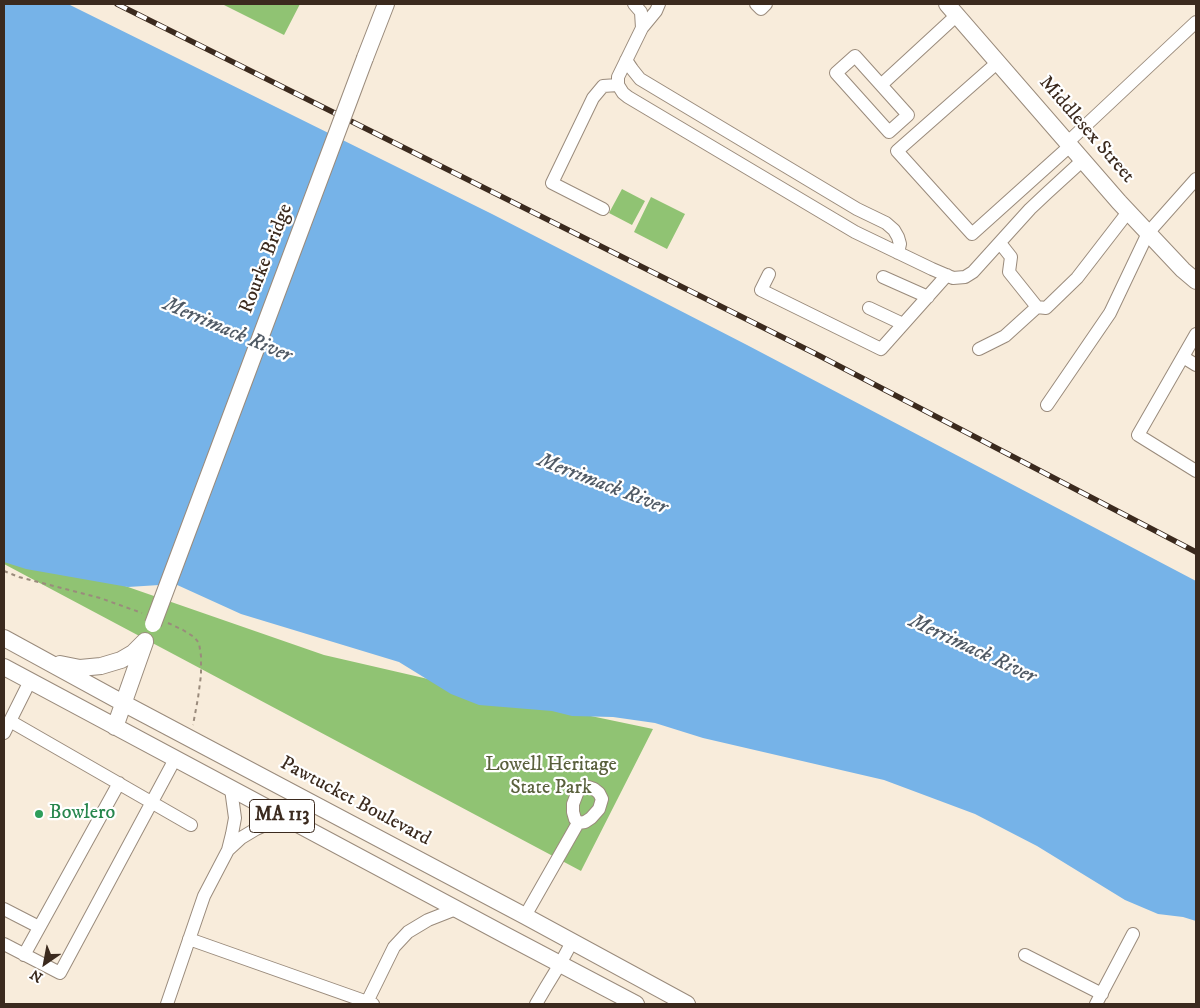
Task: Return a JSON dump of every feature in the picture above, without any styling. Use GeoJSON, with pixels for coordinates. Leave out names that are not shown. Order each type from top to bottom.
{"type":"FeatureCollection","features":[{"type":"Feature","properties":{"kind":"main road","name":"Rourke Bridge"},"geometry":{"type":"LineString","coordinates":[[115,727],[145,641],[386,4]]}},
{"type":"Feature","properties":{"kind":"main road","name":"Middlesex Street"},"geometry":{"type":"LineString","coordinates":[[952,9],[1128,212],[1183,270],[1196,281]]}},
{"type":"Feature","properties":{"kind":"main road","name":"Pawtucket Boulevard"},"geometry":{"type":"LineString","coordinates":[[4,638],[687,1004]]}},
{"type":"Feature","properties":{"kind":"main road","name":"Rourke Bridge"},"geometry":{"type":"LineString","coordinates":[[28,651],[65,666],[80,668],[100,666],[121,660],[133,653],[145,641]]}},
{"type":"Feature","properties":{"kind":"main road","name":"MA 113"},"geometry":{"type":"LineString","coordinates":[[4,667],[636,1004]]}},
{"type":"Feature","properties":{"kind":"street"},"geometry":{"type":"LineString","coordinates":[[634,4],[642,12],[642,28]]}},
{"type":"Feature","properties":{"kind":"street"},"geometry":{"type":"LineString","coordinates":[[659,4],[656,11],[642,28],[618,77],[618,85],[623,93],[847,227],[953,278],[965,277],[974,272],[1047,192],[1083,160]]}},
{"type":"Feature","properties":{"kind":"street"},"geometry":{"type":"LineString","coordinates":[[756,4],[761,9],[766,4]]}},
{"type":"Feature","properties":{"kind":"street"},"geometry":{"type":"LineString","coordinates":[[881,85],[952,9]]}},
{"type":"Feature","properties":{"kind":"street"},"geometry":{"type":"LineString","coordinates":[[998,62],[898,151],[972,234],[1196,22]]}},
{"type":"Feature","properties":{"kind":"street"},"geometry":{"type":"LineString","coordinates":[[855,56],[881,85],[908,115],[889,132],[836,73],[855,56]]}},
{"type":"Feature","properties":{"kind":"street"},"geometry":{"type":"LineString","coordinates":[[626,60],[640,79],[857,209],[886,223],[898,236],[900,244],[898,253]]}},
{"type":"Feature","properties":{"kind":"street"},"geometry":{"type":"LineString","coordinates":[[603,209],[552,183],[593,98],[604,86],[618,85]]}},
{"type":"Feature","properties":{"kind":"street"},"geometry":{"type":"LineString","coordinates":[[1047,405],[1110,314],[1148,233],[1196,179]]}},
{"type":"Feature","properties":{"kind":"street"},"geometry":{"type":"LineString","coordinates":[[1000,244],[1011,256],[1009,272],[1037,307],[1046,308],[1077,278],[1128,212]]}},
{"type":"Feature","properties":{"kind":"street"},"geometry":{"type":"LineString","coordinates":[[769,274],[761,290],[881,349],[947,275]]}},
{"type":"Feature","properties":{"kind":"street"},"geometry":{"type":"LineString","coordinates":[[883,277],[928,297]]}},
{"type":"Feature","properties":{"kind":"street"},"geometry":{"type":"LineString","coordinates":[[979,350],[1005,336],[1037,307]]}},
{"type":"Feature","properties":{"kind":"street"},"geometry":{"type":"LineString","coordinates":[[869,308],[903,324]]}},
{"type":"Feature","properties":{"kind":"street"},"geometry":{"type":"LineString","coordinates":[[1196,334],[1138,435],[1196,471]]}},
{"type":"Feature","properties":{"kind":"street"},"geometry":{"type":"LineString","coordinates":[[1183,357],[1196,365]]}},
{"type":"Feature","properties":{"kind":"street"},"geometry":{"type":"LineString","coordinates":[[4,733],[30,681]]}},
{"type":"Feature","properties":{"kind":"street"},"geometry":{"type":"LineString","coordinates":[[10,721],[191,825]]}},
{"type":"Feature","properties":{"kind":"street"},"geometry":{"type":"LineString","coordinates":[[4,944],[60,973],[175,759]]}},
{"type":"Feature","properties":{"kind":"street"},"geometry":{"type":"LineString","coordinates":[[24,955],[119,783]]}},
{"type":"Feature","properties":{"kind":"street"},"geometry":{"type":"LineString","coordinates":[[167,1004],[204,896],[228,850],[235,818],[230,788]]}},
{"type":"Feature","properties":{"kind":"street"},"geometry":{"type":"LineString","coordinates":[[228,850],[241,838],[256,829],[284,817]]}},
{"type":"Feature","properties":{"kind":"street"},"geometry":{"type":"LineString","coordinates":[[525,916],[578,824]]}},
{"type":"Feature","properties":{"kind":"street"},"geometry":{"type":"LineString","coordinates":[[4,909],[39,927]]}},
{"type":"Feature","properties":{"kind":"street"},"geometry":{"type":"LineString","coordinates":[[189,939],[370,1003],[394,948],[408,932],[428,920],[456,909]]}},
{"type":"Feature","properties":{"kind":"street"},"geometry":{"type":"LineString","coordinates":[[1025,955],[1099,999],[1133,934]]}},
{"type":"Feature","properties":{"kind":"street"},"geometry":{"type":"LineString","coordinates":[[536,1004],[572,942]]}},
{"type":"Feature","properties":{"kind":"path"},"geometry":{"type":"LineString","coordinates":[[4,571],[19,577],[100,598],[183,630],[194,637],[199,643],[201,656],[199,691],[190,739]]}},
{"type":"Feature","properties":{"kind":"green space"},"geometry":{"type":"Polygon","coordinates":[[[222,4],[300,4],[284,35],[222,4]]]}},
{"type":"Feature","properties":{"kind":"green space"},"geometry":{"type":"Polygon","coordinates":[[[622,189],[645,201],[632,225],[609,213],[622,189]]]}},
{"type":"Feature","properties":{"kind":"green space"},"geometry":{"type":"Polygon","coordinates":[[[651,197],[685,214],[667,249],[634,232],[651,197]]]}},
{"type":"Feature","properties":{"kind":"green space","name":"Lowell Heritage State Park"},"geometry":{"type":"Polygon","coordinates":[[[4,536],[79,570],[324,655],[653,729],[581,871],[4,564],[4,536]]]}},
{"type":"Feature","properties":{"kind":"water","name":"Merrimack River"},"geometry":{"type":"Polygon","coordinates":[[[4,4],[68,4],[492,214],[747,345],[1196,581],[1196,921],[1183,917],[1158,914],[1125,900],[1037,846],[975,814],[884,780],[703,738],[655,723],[613,717],[572,716],[552,711],[479,705],[451,694],[399,662],[241,614],[175,584],[128,587],[26,569],[4,562],[4,4]]]}},
{"type":"Feature","properties":{"kind":"railway"},"geometry":{"type":"LineString","coordinates":[[117,4],[816,354],[1196,552]]}},
{"type":"Feature","properties":{"kind":"place","name":"Bowlero"},"geometry":{"type":"Point","coordinates":[39,814]}}]}
